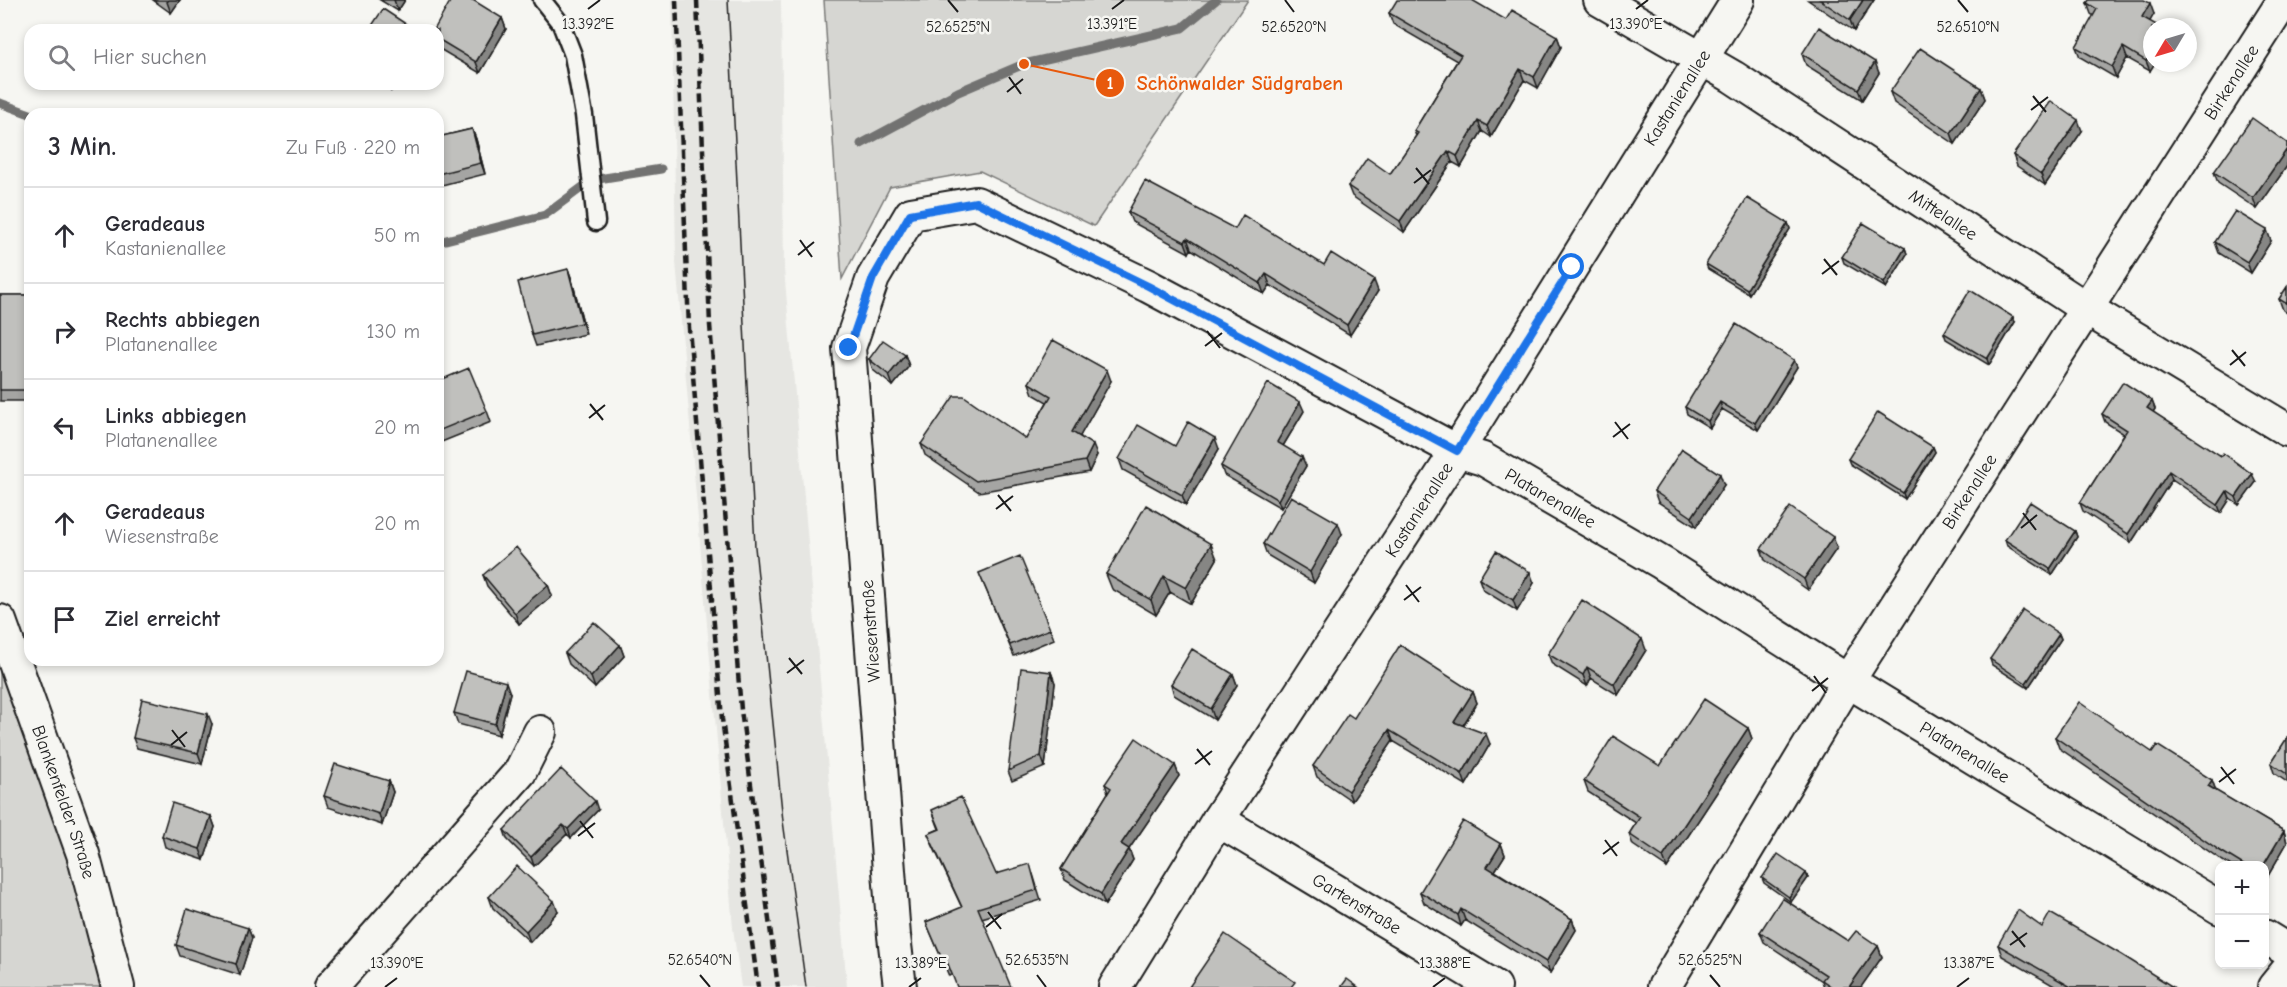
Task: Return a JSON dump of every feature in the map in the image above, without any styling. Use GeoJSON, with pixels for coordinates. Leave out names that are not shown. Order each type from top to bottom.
{"type":"FeatureCollection","features":[{"type":"Feature","properties":{"kind":"street","name":"Mittelallee"},"geometry":{"type":"LineString","coordinates":[[1600,0],[1733,77],[2087,309],[2287,430]]}},
{"type":"Feature","properties":{"kind":"street","name":"Kastanienallee"},"geometry":{"type":"LineString","coordinates":[[1115,987],[1218,820],[1457,451],[1738,0]]}},
{"type":"Feature","properties":{"kind":"street","name":"Birkenallee"},"geometry":{"type":"LineString","coordinates":[[1664,987],[1848,681],[2284,0]]}},
{"type":"Feature","properties":{"kind":"street","name":"Platanenallee"},"geometry":{"type":"LineString","coordinates":[[873,278],[910,214],[976,202],[1148,286],[1457,451],[1483,459],[1662,563],[1848,681],[2215,905]]}},
{"type":"Feature","properties":{"kind":"street","name":"Wiesenstraße"},"geometry":{"type":"LineString","coordinates":[[873,278],[849,348],[894,936],[900,987]]}},
{"type":"Feature","properties":{"kind":"street","name":"Blankenfelder Straße"},"geometry":{"type":"LineString","coordinates":[[0,621],[83,854],[118,987]]}},
{"type":"Feature","properties":{"kind":"street"},"geometry":{"type":"LineString","coordinates":[[331,987],[520,772],[540,732]]}},
{"type":"Feature","properties":{"kind":"street","name":"Gartenstraße"},"geometry":{"type":"LineString","coordinates":[[1218,820],[1495,987]]}},
{"type":"Feature","properties":{"kind":"street"},"geometry":{"type":"LineString","coordinates":[[2269,939],[2287,950]]}},
{"type":"Feature","properties":{"kind":"street"},"geometry":{"type":"LineString","coordinates":[[2274,987],[2287,971]]}},
{"type":"Feature","properties":{"kind":"lane"},"geometry":{"type":"LineString","coordinates":[[542,0],[561,24],[573,55],[584,115],[596,222]]}},
{"type":"Feature","properties":{"kind":"shaded area"},"geometry":{"type":"Polygon","coordinates":[[[672,0],[781,0],[784,269],[847,987],[741,987],[733,928],[676,262],[672,0]]]}},
{"type":"Feature","properties":{"kind":"shaded area"},"geometry":{"type":"Polygon","coordinates":[[[824,0],[1248,0],[1094,226],[980,171],[890,187],[842,279],[824,0]]]}},
{"type":"Feature","properties":{"kind":"shaded area"},"geometry":{"type":"Polygon","coordinates":[[[0,633],[112,987],[0,987],[0,633]]]}},
{"type":"Feature","properties":{"kind":"building"},"geometry":{"type":"Polygon","coordinates":[[[451,0],[473,0],[502,18],[476,62],[444,43],[444,24],[437,24],[451,0]]]}},
{"type":"Feature","properties":{"kind":"building"},"geometry":{"type":"Polygon","coordinates":[[[1397,0],[1472,0],[1506,20],[1512,10],[1557,36],[1534,77],[1520,69],[1487,126],[1478,121],[1457,156],[1448,151],[1400,221],[1348,186],[1367,158],[1390,174],[1418,133],[1414,131],[1461,55],[1389,13],[1397,0]]]}},
{"type":"Feature","properties":{"kind":"building"},"geometry":{"type":"Polygon","coordinates":[[[1820,0],[1863,0],[1850,20],[1820,0]]]}},
{"type":"Feature","properties":{"kind":"building"},"geometry":{"type":"Polygon","coordinates":[[[2089,0],[2144,0],[2150,3],[2142,17],[2143,59],[2123,47],[2112,67],[2076,47],[2097,9],[2087,3],[2089,0]]]}},
{"type":"Feature","properties":{"kind":"building"},"geometry":{"type":"Polygon","coordinates":[[[383,9],[406,24],[373,24],[383,9]]]}},
{"type":"Feature","properties":{"kind":"building"},"geometry":{"type":"Polygon","coordinates":[[[1819,27],[1875,62],[1858,89],[1802,54],[1819,27]]]}},
{"type":"Feature","properties":{"kind":"building"},"geometry":{"type":"Polygon","coordinates":[[[1920,48],[1981,88],[1951,133],[1890,92],[1920,48]]]}},
{"type":"Feature","properties":{"kind":"building"},"geometry":{"type":"Polygon","coordinates":[[[2051,101],[2078,120],[2041,174],[2013,155],[2051,101]]]}},
{"type":"Feature","properties":{"kind":"building"},"geometry":{"type":"Polygon","coordinates":[[[2252,118],[2287,143],[2287,149],[2253,198],[2214,172],[2252,118]]]}},
{"type":"Feature","properties":{"kind":"building"},"geometry":{"type":"Polygon","coordinates":[[[472,129],[481,163],[444,172],[444,136],[472,129]]]}},
{"type":"Feature","properties":{"kind":"building"},"geometry":{"type":"Polygon","coordinates":[[[1145,181],[1235,229],[1243,215],[1324,265],[1331,253],[1374,280],[1347,325],[1266,274],[1260,283],[1187,238],[1185,242],[1128,212],[1145,181]]]}},
{"type":"Feature","properties":{"kind":"building"},"geometry":{"type":"Polygon","coordinates":[[[1747,198],[1788,223],[1747,289],[1706,264],[1747,198]]]}},
{"type":"Feature","properties":{"kind":"building"},"geometry":{"type":"Polygon","coordinates":[[[2235,211],[2267,230],[2247,262],[2215,242],[2235,211]]]}},
{"type":"Feature","properties":{"kind":"building"},"geometry":{"type":"Polygon","coordinates":[[[1863,223],[1905,248],[1884,283],[1842,257],[1863,223]]]}},
{"type":"Feature","properties":{"kind":"building"},"geometry":{"type":"Polygon","coordinates":[[[568,269],[582,323],[532,335],[518,282],[568,269]]]}},
{"type":"Feature","properties":{"kind":"building"},"geometry":{"type":"Polygon","coordinates":[[[2287,287],[2287,304],[2279,299],[2287,287]]]}},
{"type":"Feature","properties":{"kind":"building"},"geometry":{"type":"Polygon","coordinates":[[[1970,290],[2013,317],[1987,359],[1944,333],[1970,290]]]}},
{"type":"Feature","properties":{"kind":"building"},"geometry":{"type":"Polygon","coordinates":[[[0,295],[24,295],[24,390],[0,390],[0,295]]]}},
{"type":"Feature","properties":{"kind":"building"},"geometry":{"type":"Polygon","coordinates":[[[1736,324],[1794,360],[1755,423],[1720,402],[1708,421],[1685,407],[1736,324]]]}},
{"type":"Feature","properties":{"kind":"building"},"geometry":{"type":"Polygon","coordinates":[[[883,340],[905,355],[889,375],[869,359],[883,340]]]}},
{"type":"Feature","properties":{"kind":"building"},"geometry":{"type":"Polygon","coordinates":[[[1053,340],[1107,370],[1072,432],[1093,445],[1085,461],[976,481],[921,444],[954,396],[964,396],[1026,439],[1051,396],[1029,383],[1053,340]]]}},
{"type":"Feature","properties":{"kind":"building"},"geometry":{"type":"Polygon","coordinates":[[[469,368],[487,411],[444,429],[444,378],[469,368]]]}},
{"type":"Feature","properties":{"kind":"building"},"geometry":{"type":"Polygon","coordinates":[[[2123,382],[2152,401],[2147,408],[2221,456],[2223,453],[2252,474],[2236,497],[2227,491],[2218,505],[2169,471],[2128,534],[2080,503],[2127,430],[2102,414],[2123,382]]]}},
{"type":"Feature","properties":{"kind":"building"},"geometry":{"type":"Polygon","coordinates":[[[1268,383],[1300,402],[1277,442],[1302,457],[1278,500],[1221,466],[1268,383]]]}},
{"type":"Feature","properties":{"kind":"building"},"geometry":{"type":"Polygon","coordinates":[[[1878,412],[1933,447],[1903,493],[1848,459],[1878,412]]]}},
{"type":"Feature","properties":{"kind":"building"},"geometry":{"type":"Polygon","coordinates":[[[1188,422],[1215,438],[1182,495],[1119,459],[1138,425],[1175,446],[1188,422]]]}},
{"type":"Feature","properties":{"kind":"building"},"geometry":{"type":"Polygon","coordinates":[[[1682,449],[1720,474],[1692,517],[1654,491],[1682,449]]]}},
{"type":"Feature","properties":{"kind":"building"},"geometry":{"type":"Polygon","coordinates":[[[1291,496],[1338,523],[1310,572],[1263,544],[1291,496]]]}},
{"type":"Feature","properties":{"kind":"building"},"geometry":{"type":"Polygon","coordinates":[[[2030,502],[2075,531],[2050,569],[2005,540],[2030,502]]]}},
{"type":"Feature","properties":{"kind":"building"},"geometry":{"type":"Polygon","coordinates":[[[1146,505],[1211,544],[1186,588],[1164,576],[1151,600],[1106,574],[1146,505]]]}},
{"type":"Feature","properties":{"kind":"building"},"geometry":{"type":"Polygon","coordinates":[[[1790,507],[1833,537],[1804,579],[1761,549],[1790,507]]]}},
{"type":"Feature","properties":{"kind":"building"},"geometry":{"type":"Polygon","coordinates":[[[516,547],[548,585],[515,613],[483,575],[516,547]]]}},
{"type":"Feature","properties":{"kind":"building"},"geometry":{"type":"Polygon","coordinates":[[[1496,551],[1530,572],[1513,600],[1479,579],[1496,551]]]}},
{"type":"Feature","properties":{"kind":"building"},"geometry":{"type":"Polygon","coordinates":[[[1020,556],[1050,629],[1010,645],[979,573],[1020,556]]]}},
{"type":"Feature","properties":{"kind":"building"},"geometry":{"type":"Polygon","coordinates":[[[1582,600],[1642,639],[1614,684],[1587,667],[1583,675],[1548,654],[1582,600]]]}},
{"type":"Feature","properties":{"kind":"building"},"geometry":{"type":"Polygon","coordinates":[[[2023,610],[2059,634],[2026,683],[1990,659],[2023,610]]]}},
{"type":"Feature","properties":{"kind":"building"},"geometry":{"type":"Polygon","coordinates":[[[594,622],[620,645],[591,677],[565,653],[594,622]]]}},
{"type":"Feature","properties":{"kind":"building"},"geometry":{"type":"Polygon","coordinates":[[[1400,645],[1473,692],[1454,722],[1486,734],[1462,774],[1389,730],[1348,791],[1313,766],[1348,714],[1354,718],[1400,645]]]}},
{"type":"Feature","properties":{"kind":"building"},"geometry":{"type":"Polygon","coordinates":[[[1192,649],[1233,674],[1211,709],[1171,684],[1192,649]]]}},
{"type":"Feature","properties":{"kind":"building"},"geometry":{"type":"Polygon","coordinates":[[[1021,668],[1051,672],[1041,756],[1008,771],[1021,668]]]}},
{"type":"Feature","properties":{"kind":"building"},"geometry":{"type":"Polygon","coordinates":[[[466,671],[506,682],[495,724],[454,713],[466,671]]]}},
{"type":"Feature","properties":{"kind":"building"},"geometry":{"type":"Polygon","coordinates":[[[142,699],[208,714],[198,753],[133,738],[142,699]]]}},
{"type":"Feature","properties":{"kind":"building"},"geometry":{"type":"Polygon","coordinates":[[[1704,699],[1748,728],[1663,857],[1629,834],[1640,817],[1584,781],[1613,736],[1660,766],[1704,699]]]}},
{"type":"Feature","properties":{"kind":"building"},"geometry":{"type":"Polygon","coordinates":[[[2079,702],[2152,752],[2157,745],[2212,780],[2208,786],[2284,831],[2266,861],[2237,861],[2055,737],[2079,702]]]}},
{"type":"Feature","properties":{"kind":"building"},"geometry":{"type":"Polygon","coordinates":[[[1136,738],[1175,765],[1121,844],[1129,849],[1101,894],[1061,869],[1111,788],[1105,784],[1136,738]]]}},
{"type":"Feature","properties":{"kind":"building"},"geometry":{"type":"Polygon","coordinates":[[[2287,738],[2287,774],[2271,763],[2287,738]]]}},
{"type":"Feature","properties":{"kind":"building"},"geometry":{"type":"Polygon","coordinates":[[[335,764],[389,781],[379,814],[324,796],[335,764]]]}},
{"type":"Feature","properties":{"kind":"building"},"geometry":{"type":"Polygon","coordinates":[[[561,769],[595,801],[568,829],[563,825],[531,857],[504,830],[561,769]]]}},
{"type":"Feature","properties":{"kind":"building"},"geometry":{"type":"Polygon","coordinates":[[[961,797],[996,874],[1030,864],[1037,890],[978,908],[1011,987],[957,987],[926,922],[962,907],[928,834],[940,829],[932,810],[961,797]]]}},
{"type":"Feature","properties":{"kind":"building"},"geometry":{"type":"Polygon","coordinates":[[[172,803],[211,816],[200,849],[162,836],[172,803]]]}},
{"type":"Feature","properties":{"kind":"building"},"geometry":{"type":"Polygon","coordinates":[[[1463,821],[1501,844],[1487,867],[1572,919],[1546,962],[1461,909],[1458,915],[1420,892],[1463,821]]]}},
{"type":"Feature","properties":{"kind":"building"},"geometry":{"type":"Polygon","coordinates":[[[1778,854],[1806,873],[1789,897],[1762,878],[1778,854]]]}},
{"type":"Feature","properties":{"kind":"building"},"geometry":{"type":"Polygon","coordinates":[[[517,866],[554,901],[526,931],[489,897],[517,866]]]}},
{"type":"Feature","properties":{"kind":"building"},"geometry":{"type":"Polygon","coordinates":[[[1782,898],[1848,941],[1856,931],[1878,946],[1849,987],[1832,987],[1822,980],[1826,975],[1760,932],[1782,898]]]}},
{"type":"Feature","properties":{"kind":"building"},"geometry":{"type":"Polygon","coordinates":[[[187,909],[248,928],[236,964],[176,945],[187,909]]]}},
{"type":"Feature","properties":{"kind":"building"},"geometry":{"type":"Polygon","coordinates":[[[2018,910],[2042,927],[2050,913],[2173,987],[2071,987],[1998,945],[2018,910]]]}},
{"type":"Feature","properties":{"kind":"building"},"geometry":{"type":"Polygon","coordinates":[[[1225,934],[1295,982],[1291,987],[1189,987],[1225,934]]]}},
{"type":"Feature","properties":{"kind":"building"},"geometry":{"type":"Polygon","coordinates":[[[1347,979],[1358,987],[1341,987],[1347,979]]]}},
{"type":"Feature","properties":{"kind":"waterway"},"geometry":{"type":"LineString","coordinates":[[861,144],[958,92],[1024,64],[1182,28],[1216,0]]}},
{"type":"Feature","properties":{"kind":"waterway"},"geometry":{"type":"LineString","coordinates":[[0,103],[24,112]]}},
{"type":"Feature","properties":{"kind":"waterway"},"geometry":{"type":"LineString","coordinates":[[444,240],[545,215],[592,180],[661,169]]}},
{"type":"Feature","properties":{"kind":"tram line"},"geometry":{"type":"LineString","coordinates":[[728,0],[755,547],[783,821],[806,987]]}},
{"type":"Feature","properties":{"kind":"railway"},"geometry":{"type":"LineString","coordinates":[[676,0],[689,328],[722,719],[758,987]]}},
{"type":"Feature","properties":{"kind":"railway"},"geometry":{"type":"LineString","coordinates":[[697,0],[710,325],[741,710],[778,987]]}},
{"type":"Feature","properties":{"kind":"place","name":"Schönwalder Südgraben"},"geometry":{"type":"Point","coordinates":[1024,64]}},
{"type":"Feature","properties":{"kind":"route"},"geometry":{"type":"LineString","coordinates":[[849,348],[873,278],[910,214],[976,202],[1148,286],[1457,451],[1572,267]]}}]}
